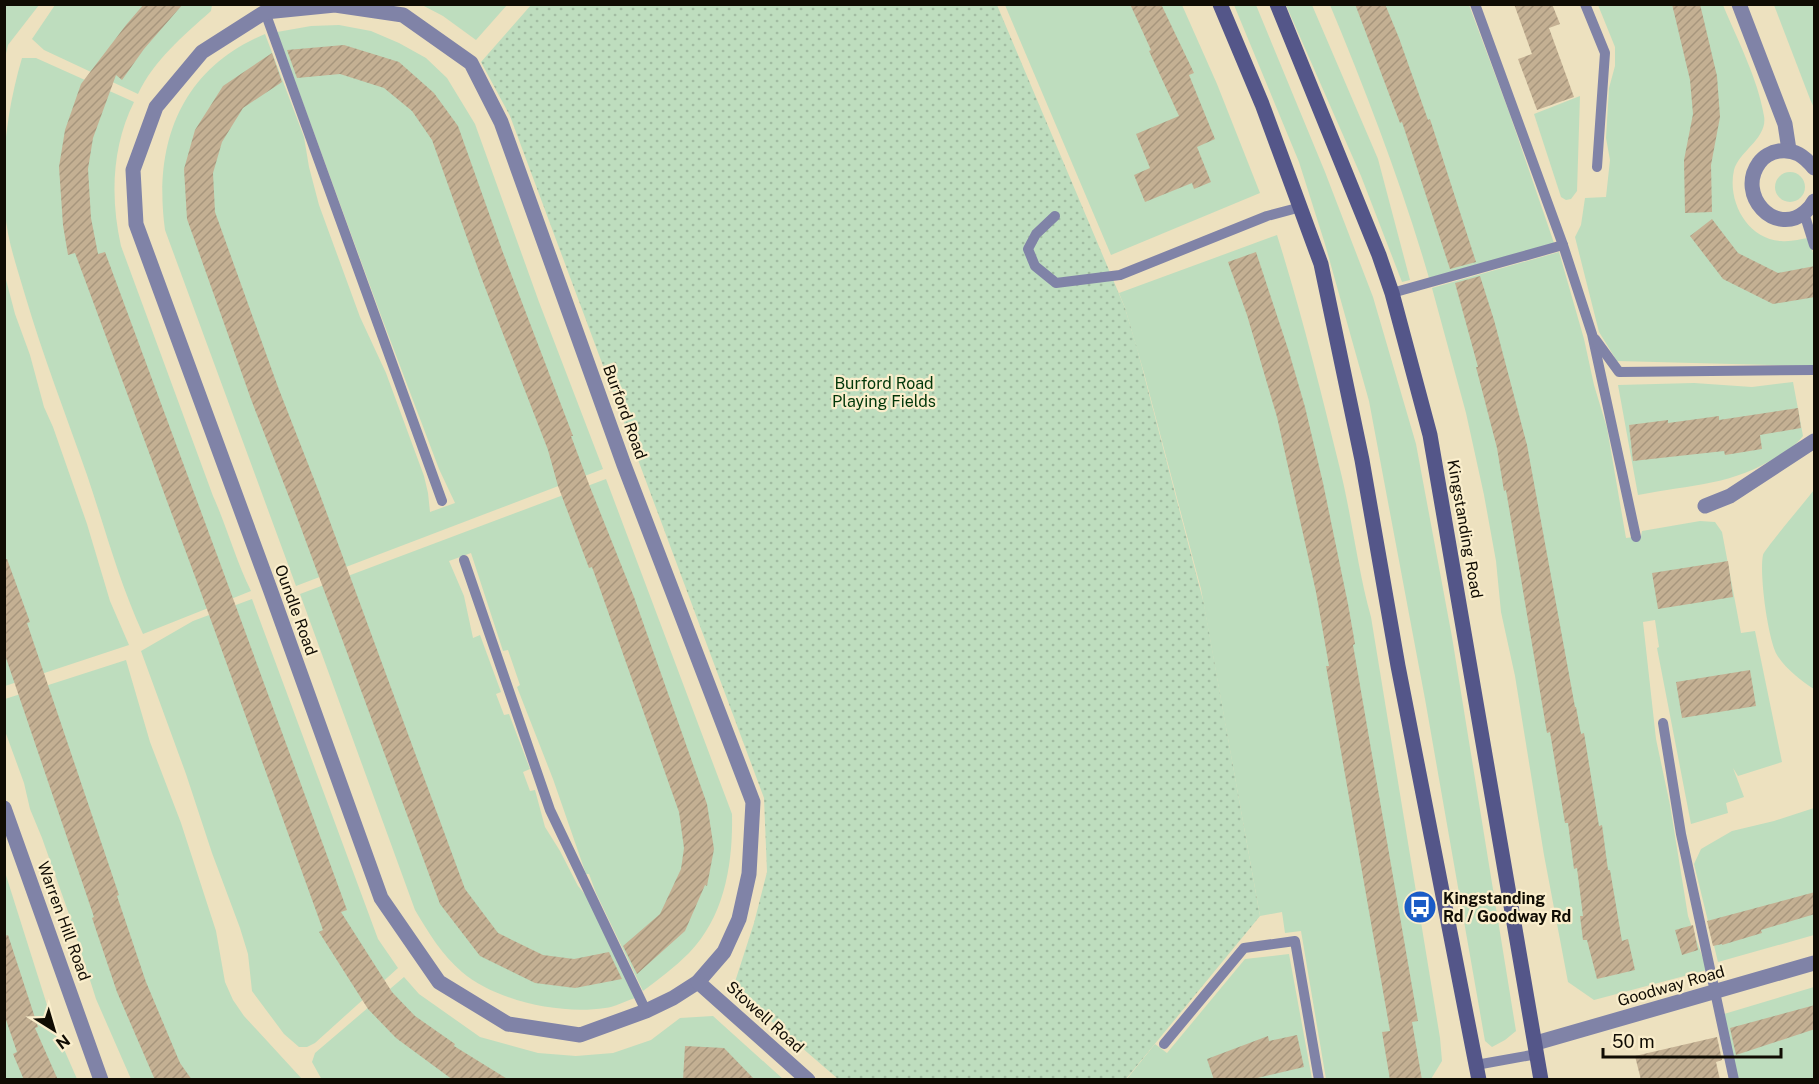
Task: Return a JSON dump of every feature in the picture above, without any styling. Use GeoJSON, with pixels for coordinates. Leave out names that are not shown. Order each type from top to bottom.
{"type":"FeatureCollection","features":[{"type":"Feature","properties":{"kind":"main road"},"geometry":{"type":"LineString","coordinates":[[1220,4],[1262,104],[1321,264],[1362,460],[1398,666],[1478,1072]]}},
{"type":"Feature","properties":{"kind":"main road","name":"Kingstanding Road"},"geometry":{"type":"LineString","coordinates":[[1277,4],[1375,244],[1392,293],[1430,435],[1542,1080]]}},
{"type":"Feature","properties":{"kind":"street"},"geometry":{"type":"LineString","coordinates":[[1739,4],[1785,124],[1789,150]]}},
{"type":"Feature","properties":{"kind":"street","name":"Burford Road"},"geometry":{"type":"LineString","coordinates":[[263,8],[335,5],[403,15],[471,63],[501,122],[624,465],[753,802],[749,874],[739,919],[723,952],[698,982]]}},
{"type":"Feature","properties":{"kind":"street","name":"Oundle Road"},"geometry":{"type":"LineString","coordinates":[[263,8],[202,52],[156,107],[133,170],[136,224],[381,898],[439,982],[508,1024],[580,1035],[646,1011],[698,982]]}},
{"type":"Feature","properties":{"kind":"street"},"geometry":{"type":"LineString","coordinates":[[1809,207],[1790,218],[1776,218],[1763,211],[1754,199],[1751,185],[1753,171],[1768,155],[1789,150],[1805,156],[1815,168]]}},
{"type":"Feature","properties":{"kind":"street"},"geometry":{"type":"LineString","coordinates":[[1705,506],[1730,495],[1815,441]]}},
{"type":"Feature","properties":{"kind":"street","name":"Warren Hill Road"},"geometry":{"type":"LineString","coordinates":[[4,808],[101,1080]]}},
{"type":"Feature","properties":{"kind":"street","name":"Goodway Road"},"geometry":{"type":"LineString","coordinates":[[1537,1049],[1815,963]]}},
{"type":"Feature","properties":{"kind":"street","name":"Stowell Road"},"geometry":{"type":"LineString","coordinates":[[698,982],[808,1080]]}},
{"type":"Feature","properties":{"kind":"lane"},"geometry":{"type":"LineString","coordinates":[[1475,4],[1563,245],[1592,334],[1636,537]]}},
{"type":"Feature","properties":{"kind":"lane"},"geometry":{"type":"LineString","coordinates":[[1585,4],[1605,53],[1597,166]]}},
{"type":"Feature","properties":{"kind":"lane"},"geometry":{"type":"LineString","coordinates":[[263,8],[442,501]]}},
{"type":"Feature","properties":{"kind":"lane"},"geometry":{"type":"LineString","coordinates":[[1055,216],[1036,234],[1028,249],[1035,266],[1056,283],[1120,276],[1267,216],[1300,207]]}},
{"type":"Feature","properties":{"kind":"lane"},"geometry":{"type":"LineString","coordinates":[[1809,207],[1815,245]]}},
{"type":"Feature","properties":{"kind":"lane"},"geometry":{"type":"LineString","coordinates":[[1392,293],[1563,245]]}},
{"type":"Feature","properties":{"kind":"lane"},"geometry":{"type":"LineString","coordinates":[[1592,334],[1619,372],[1815,370]]}},
{"type":"Feature","properties":{"kind":"lane"},"geometry":{"type":"LineString","coordinates":[[464,560],[550,810],[646,1011]]}},
{"type":"Feature","properties":{"kind":"lane"},"geometry":{"type":"LineString","coordinates":[[1663,723],[1681,834],[1734,1080]]}},
{"type":"Feature","properties":{"kind":"lane"},"geometry":{"type":"LineString","coordinates":[[1164,1044],[1244,948],[1295,941],[1319,1080]]}},
{"type":"Feature","properties":{"kind":"lane"},"geometry":{"type":"LineString","coordinates":[[1478,1072],[1537,1049]]}},
{"type":"Feature","properties":{"kind":"green space"},"geometry":{"type":"Polygon","coordinates":[[[5,4],[39,5],[8,45],[5,58],[5,4]]]}},
{"type":"Feature","properties":{"kind":"green space"},"geometry":{"type":"Polygon","coordinates":[[[55,5],[212,5],[211,11],[161,59],[138,94],[44,50],[32,39],[55,5]]]}},
{"type":"Feature","properties":{"kind":"green space"},"geometry":{"type":"Polygon","coordinates":[[[422,5],[507,5],[476,40],[443,16],[422,5]]]}},
{"type":"Feature","properties":{"kind":"green space","name":"Burford Road Playing Fields"},"geometry":{"type":"Polygon","coordinates":[[[531,5],[997,5],[1125,308],[1137,348],[1204,604],[1260,916],[1126,1079],[838,1079],[733,988],[754,923],[767,872],[764,798],[510,116],[481,62],[531,5]]]}},
{"type":"Feature","properties":{"kind":"green space"},"geometry":{"type":"Polygon","coordinates":[[[1005,5],[1182,5],[1217,84],[1260,193],[1111,255],[1005,5]]]}},
{"type":"Feature","properties":{"kind":"green space"},"geometry":{"type":"Polygon","coordinates":[[[1234,5],[1256,5],[1325,172],[1373,297],[1416,444],[1452,637],[1516,1031],[1492,1047],[1485,1041],[1425,699],[1369,401],[1325,244],[1299,162],[1234,5]]]}},
{"type":"Feature","properties":{"kind":"green space"},"geometry":{"type":"Polygon","coordinates":[[[1286,5],[1312,5],[1378,159],[1410,280],[1402,282],[1361,176],[1286,5]]]}},
{"type":"Feature","properties":{"kind":"green space"},"geometry":{"type":"Polygon","coordinates":[[[1330,5],[1469,5],[1554,243],[1429,278],[1383,140],[1330,5]]]}},
{"type":"Feature","properties":{"kind":"green space"},"geometry":{"type":"Polygon","coordinates":[[[1598,5],[1723,5],[1752,74],[1764,116],[1762,131],[1741,157],[1734,170],[1734,194],[1737,206],[1749,226],[1769,239],[1792,241],[1809,238],[1814,257],[1814,366],[1617,361],[1599,332],[1575,237],[1581,225],[1585,198],[1606,197],[1610,160],[1606,138],[1609,88],[1615,66],[1615,47],[1598,5]]]}},
{"type":"Feature","properties":{"kind":"green space"},"geometry":{"type":"Polygon","coordinates":[[[1774,5],[1814,5],[1814,108],[1810,99],[1774,5]]]}},
{"type":"Feature","properties":{"kind":"green space"},"geometry":{"type":"Polygon","coordinates":[[[339,25],[371,31],[426,58],[447,78],[475,124],[539,302],[603,469],[296,586],[165,230],[162,198],[164,168],[169,139],[179,112],[193,88],[212,67],[236,49],[265,34],[304,137],[319,205],[360,317],[386,373],[424,476],[430,512],[455,503],[439,469],[380,313],[277,32],[311,26],[339,25]]]}},
{"type":"Feature","properties":{"kind":"green space"},"geometry":{"type":"Polygon","coordinates":[[[22,58],[36,58],[134,102],[121,136],[115,172],[115,209],[121,246],[213,496],[251,591],[143,634],[119,575],[87,475],[39,340],[8,232],[4,192],[4,153],[9,114],[22,58]]]}},
{"type":"Feature","properties":{"kind":"green space"},"geometry":{"type":"Polygon","coordinates":[[[1580,96],[1577,191],[1571,199],[1566,200],[1561,197],[1534,114],[1580,96]]]}},
{"type":"Feature","properties":{"kind":"green space"},"geometry":{"type":"Polygon","coordinates":[[[1790,172],[1801,176],[1805,187],[1801,198],[1790,202],[1779,198],[1775,187],[1779,176],[1790,172]]]}},
{"type":"Feature","properties":{"kind":"green space"},"geometry":{"type":"Polygon","coordinates":[[[1277,235],[1339,465],[1371,617],[1440,1038],[1442,1061],[1431,1079],[1326,1079],[1301,931],[1285,933],[1282,912],[1260,916],[1201,589],[1144,373],[1119,293],[1277,235]]]}},
{"type":"Feature","properties":{"kind":"green space"},"geometry":{"type":"Polygon","coordinates":[[[1559,252],[1607,428],[1626,538],[1641,536],[1642,531],[1700,521],[1715,522],[1722,532],[1741,633],[1755,631],[1782,762],[1738,776],[1733,768],[1744,797],[1726,803],[1728,813],[1691,824],[1657,648],[1659,647],[1655,620],[1643,622],[1656,739],[1670,805],[1688,916],[1707,970],[1594,1000],[1568,982],[1544,855],[1515,676],[1501,612],[1496,561],[1484,495],[1466,413],[1432,288],[1559,252]]]}},
{"type":"Feature","properties":{"kind":"green space"},"geometry":{"type":"Polygon","coordinates":[[[4,272],[44,407],[87,524],[110,601],[129,645],[5,686],[4,272]]]}},
{"type":"Feature","properties":{"kind":"green space"},"geometry":{"type":"Polygon","coordinates":[[[1793,382],[1803,436],[1790,448],[1763,464],[1729,478],[1638,495],[1618,385],[1694,383],[1752,387],[1793,382]]]}},
{"type":"Feature","properties":{"kind":"green space"},"geometry":{"type":"Polygon","coordinates":[[[606,479],[732,814],[728,870],[719,906],[711,923],[689,953],[643,991],[589,874],[586,874],[553,779],[517,687],[520,685],[508,650],[503,651],[471,553],[449,561],[464,596],[473,638],[480,635],[501,692],[496,694],[504,715],[509,714],[530,769],[523,772],[530,791],[535,790],[545,827],[578,886],[588,898],[635,998],[609,1007],[588,1010],[530,1004],[493,991],[462,972],[430,935],[415,910],[300,594],[606,479]]]}},
{"type":"Feature","properties":{"kind":"green space"},"geometry":{"type":"Polygon","coordinates":[[[1814,490],[1814,689],[1789,670],[1777,655],[1770,636],[1765,606],[1762,564],[1765,551],[1814,490]]]}},
{"type":"Feature","properties":{"kind":"green space"},"geometry":{"type":"Polygon","coordinates":[[[252,599],[378,939],[398,968],[315,1043],[307,1047],[299,1047],[284,1034],[252,991],[248,954],[240,928],[141,651],[193,621],[252,599]]]}},
{"type":"Feature","properties":{"kind":"green space"},"geometry":{"type":"Polygon","coordinates":[[[126,660],[150,742],[181,823],[216,931],[225,982],[244,1016],[302,1079],[131,1079],[96,999],[5,731],[5,699],[126,660]]]}},
{"type":"Feature","properties":{"kind":"green space"},"geometry":{"type":"Polygon","coordinates":[[[1814,808],[1814,935],[1718,962],[1694,864],[1701,849],[1732,831],[1814,808]]]}},
{"type":"Feature","properties":{"kind":"green space"},"geometry":{"type":"Polygon","coordinates":[[[4,869],[53,1024],[77,1079],[5,1079],[4,869]]]}},
{"type":"Feature","properties":{"kind":"green space"},"geometry":{"type":"Polygon","coordinates":[[[1289,954],[1312,1079],[1126,1080],[1155,1044],[1167,1053],[1245,959],[1289,954]]]}},
{"type":"Feature","properties":{"kind":"green space"},"geometry":{"type":"Polygon","coordinates":[[[404,977],[419,994],[480,1037],[538,1053],[576,1056],[613,1053],[651,1040],[680,1018],[713,1016],[783,1079],[322,1080],[312,1062],[315,1053],[404,977]]]}},
{"type":"Feature","properties":{"kind":"green space"},"geometry":{"type":"Polygon","coordinates":[[[1814,987],[1814,1079],[1737,1079],[1724,1014],[1814,987]]]}},
{"type":"Feature","properties":{"kind":"building"},"geometry":{"type":"Polygon","coordinates":[[[144,4],[183,4],[144,49],[122,80],[116,75],[93,138],[88,169],[91,218],[98,254],[105,252],[220,563],[347,910],[341,912],[392,992],[415,1016],[455,1044],[454,1046],[509,1080],[453,1080],[396,1038],[368,1009],[319,932],[323,930],[200,590],[75,253],[68,255],[63,225],[59,167],[65,130],[81,84],[144,4]]]}},
{"type":"Feature","properties":{"kind":"building"},"geometry":{"type":"Polygon","coordinates":[[[1130,4],[1161,4],[1194,73],[1189,75],[1215,139],[1197,147],[1211,182],[1194,189],[1192,183],[1145,202],[1134,175],[1150,168],[1136,134],[1179,116],[1130,4]]]}},
{"type":"Feature","properties":{"kind":"building"},"geometry":{"type":"Polygon","coordinates":[[[1355,4],[1385,4],[1428,120],[1430,119],[1476,262],[1450,269],[1402,122],[1400,123],[1355,4]]]}},
{"type":"Feature","properties":{"kind":"building"},"geometry":{"type":"Polygon","coordinates":[[[1514,4],[1552,4],[1560,24],[1549,28],[1574,97],[1537,110],[1518,59],[1532,54],[1514,4]]]}},
{"type":"Feature","properties":{"kind":"building"},"geometry":{"type":"Polygon","coordinates":[[[1672,4],[1700,4],[1717,76],[1720,117],[1711,165],[1712,212],[1685,213],[1684,160],[1693,114],[1690,80],[1672,4]]]}},
{"type":"Feature","properties":{"kind":"building"},"geometry":{"type":"Polygon","coordinates":[[[344,45],[399,62],[434,93],[458,126],[590,487],[634,597],[707,804],[714,849],[707,886],[705,885],[685,931],[637,974],[623,946],[660,914],[681,869],[684,848],[679,812],[592,567],[589,568],[558,486],[548,450],[481,277],[432,140],[412,111],[384,88],[340,74],[297,78],[287,50],[344,45]]]}},
{"type":"Feature","properties":{"kind":"building"},"geometry":{"type":"Polygon","coordinates":[[[272,53],[282,82],[243,108],[222,142],[213,173],[215,212],[465,889],[498,933],[543,955],[574,959],[609,952],[622,979],[575,988],[535,983],[480,956],[440,904],[252,402],[187,219],[184,169],[195,130],[223,86],[272,53]]]}},
{"type":"Feature","properties":{"kind":"building"},"geometry":{"type":"Polygon","coordinates":[[[1712,219],[1738,253],[1778,273],[1815,266],[1815,297],[1773,304],[1723,279],[1690,236],[1712,219]]]}},
{"type":"Feature","properties":{"kind":"building"},"geometry":{"type":"Polygon","coordinates":[[[1256,252],[1305,407],[1348,604],[1355,644],[1353,645],[1418,1021],[1412,1022],[1422,1080],[1390,1080],[1382,1032],[1390,1031],[1326,666],[1329,666],[1316,592],[1277,417],[1247,315],[1228,262],[1256,252]]]}},
{"type":"Feature","properties":{"kind":"building"},"geometry":{"type":"Polygon","coordinates":[[[1480,276],[1527,445],[1575,707],[1581,734],[1584,733],[1599,826],[1602,825],[1622,941],[1628,939],[1635,970],[1597,979],[1587,940],[1583,940],[1580,916],[1583,916],[1577,868],[1574,869],[1568,823],[1565,823],[1550,732],[1547,733],[1506,490],[1504,491],[1497,448],[1476,367],[1478,367],[1455,283],[1480,276]]]}},
{"type":"Feature","properties":{"kind":"building"},"geometry":{"type":"Polygon","coordinates":[[[1798,408],[1801,428],[1760,435],[1762,449],[1725,455],[1724,451],[1633,461],[1629,425],[1668,420],[1668,423],[1719,416],[1719,420],[1798,408]]]}},
{"type":"Feature","properties":{"kind":"building"},"geometry":{"type":"Polygon","coordinates":[[[4,559],[7,559],[30,622],[27,623],[146,982],[180,1063],[192,1080],[155,1080],[117,992],[92,918],[94,917],[4,652],[4,559]]]}},
{"type":"Feature","properties":{"kind":"building"},"geometry":{"type":"Polygon","coordinates":[[[1728,561],[1733,597],[1658,609],[1652,573],[1728,561]]]}},
{"type":"Feature","properties":{"kind":"building"},"geometry":{"type":"Polygon","coordinates":[[[1750,670],[1756,706],[1682,718],[1676,682],[1750,670]]]}},
{"type":"Feature","properties":{"kind":"building"},"geometry":{"type":"Polygon","coordinates":[[[1815,892],[1815,914],[1761,930],[1762,933],[1713,946],[1707,921],[1815,892]]]}},
{"type":"Feature","properties":{"kind":"building"},"geometry":{"type":"Polygon","coordinates":[[[1693,925],[1698,950],[1682,955],[1675,930],[1693,925]]]}},
{"type":"Feature","properties":{"kind":"building"},"geometry":{"type":"Polygon","coordinates":[[[8,935],[38,1027],[35,1028],[58,1080],[24,1080],[13,1054],[17,1052],[4,1014],[4,936],[8,935]]]}},
{"type":"Feature","properties":{"kind":"building"},"geometry":{"type":"Polygon","coordinates":[[[1815,1005],[1815,1029],[1736,1055],[1730,1028],[1815,1005]]]}},
{"type":"Feature","properties":{"kind":"building"},"geometry":{"type":"Polygon","coordinates":[[[1297,1035],[1304,1067],[1249,1080],[1214,1080],[1207,1059],[1268,1036],[1269,1041],[1297,1035]]]}},
{"type":"Feature","properties":{"kind":"building"},"geometry":{"type":"Polygon","coordinates":[[[1717,1037],[1722,1060],[1716,1062],[1720,1080],[1641,1080],[1635,1056],[1717,1037]]]}},
{"type":"Feature","properties":{"kind":"building"},"geometry":{"type":"Polygon","coordinates":[[[685,1046],[724,1048],[755,1080],[683,1080],[685,1046]]]}},
{"type":"Feature","properties":{"kind":"place","name":"Kingstanding Rd / Goodway Rd"},"geometry":{"type":"Point","coordinates":[1420,907]}}]}
